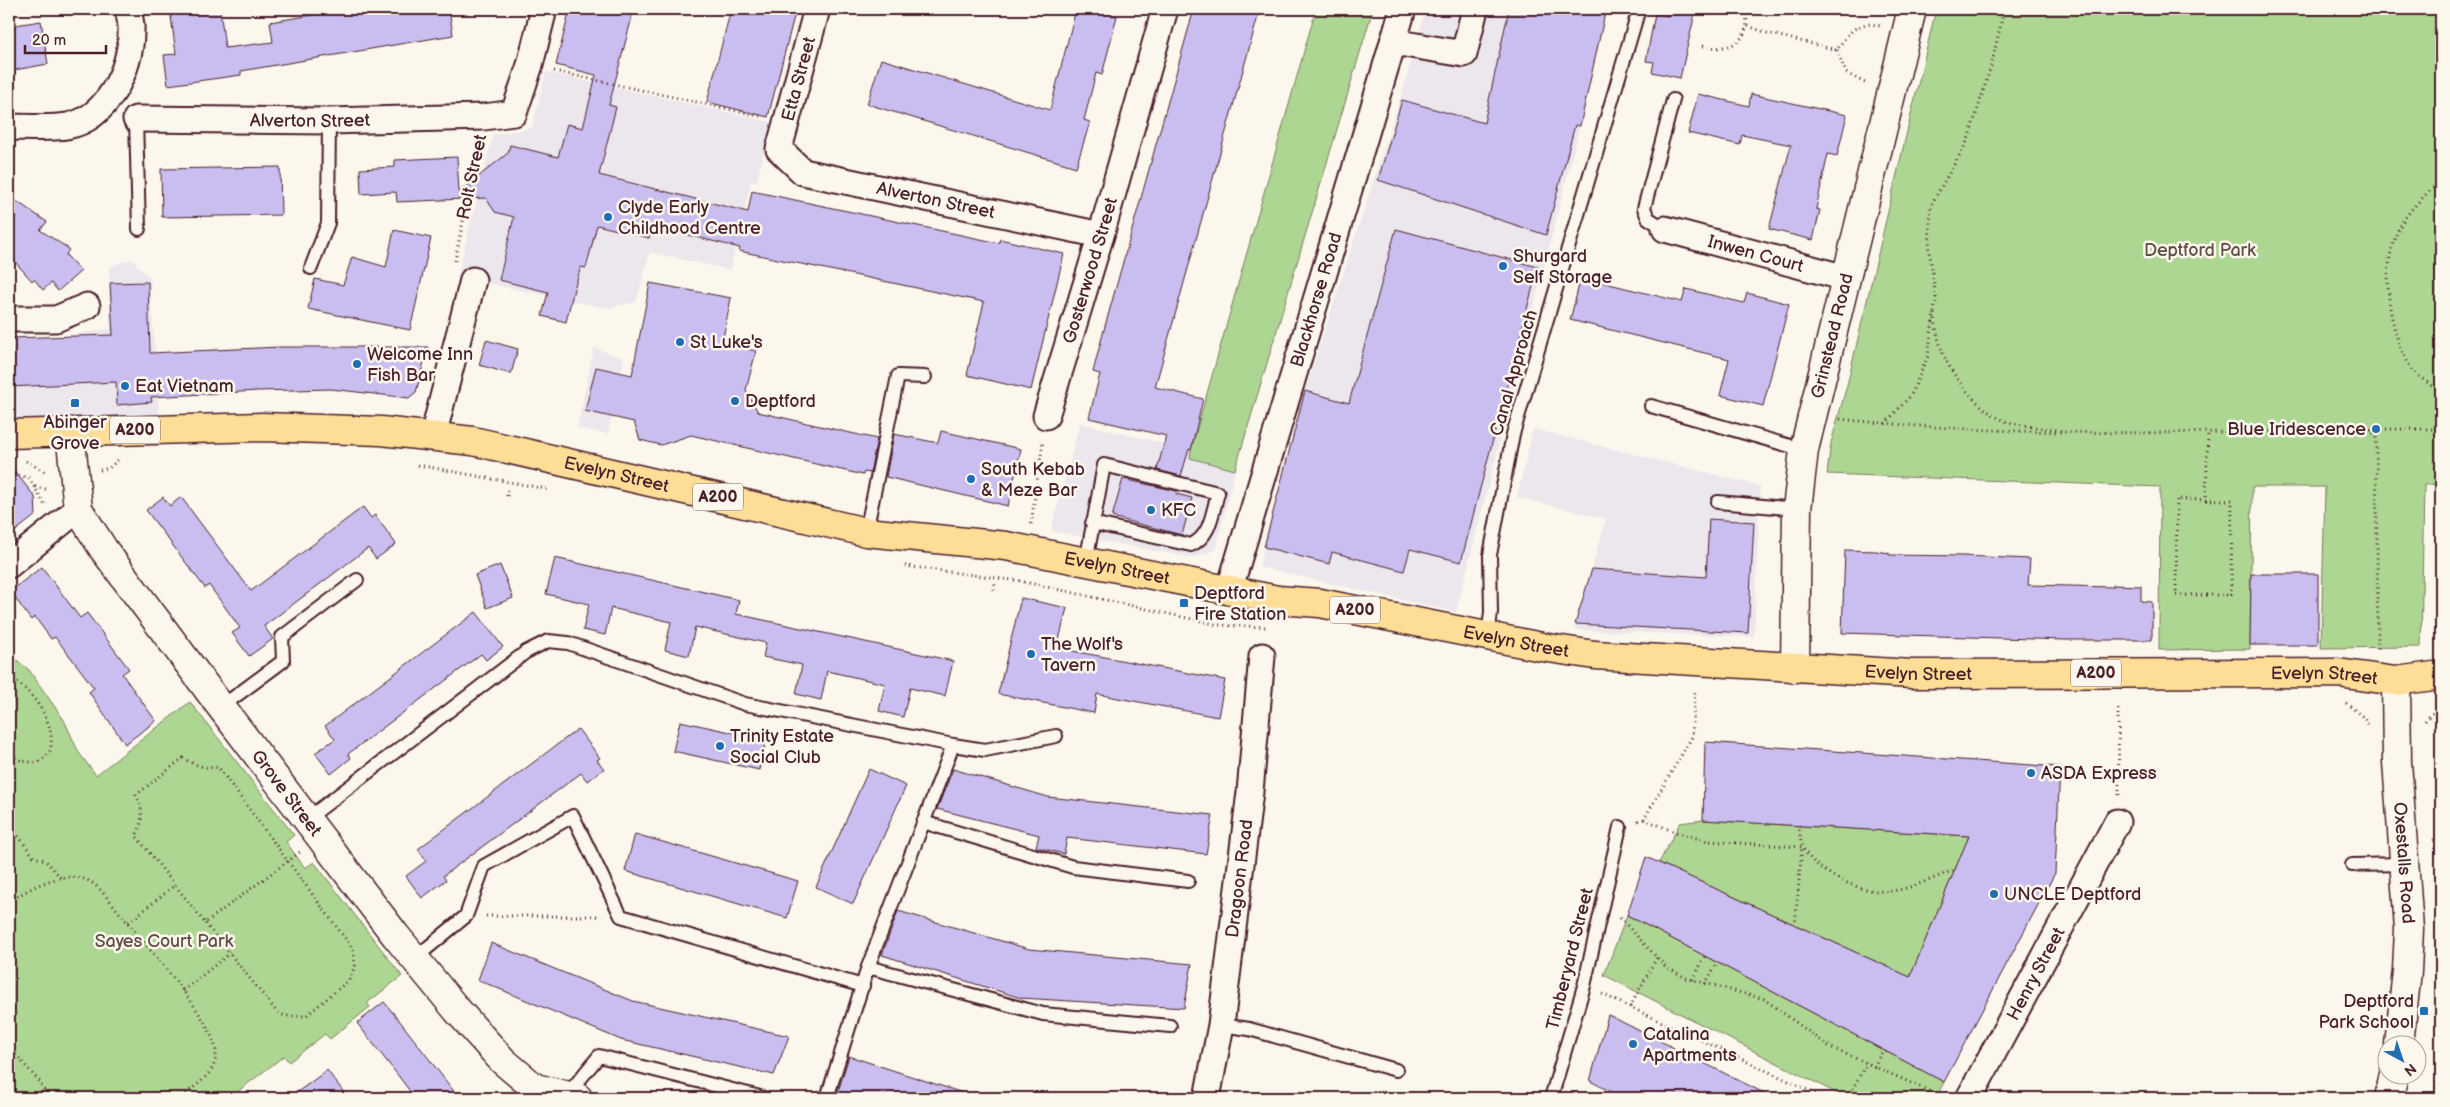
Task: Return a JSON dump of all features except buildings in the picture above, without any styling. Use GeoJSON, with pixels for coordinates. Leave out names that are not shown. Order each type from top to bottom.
{"type":"FeatureCollection","features":[{"type":"Feature","properties":{"kind":"main road","name":"Evelyn Street"},"geometry":{"type":"LineString","coordinates":[[9,434],[262,427],[364,430],[433,436],[512,449],[866,532],[1006,546],[1229,591],[1278,600],[1320,603],[1571,653],[1912,674],[2338,673],[2396,682],[2441,675]]}},
{"type":"Feature","properties":{"kind":"street"},"geometry":{"type":"LineString","coordinates":[[9,127],[67,126],[90,118],[108,102],[119,81],[129,47],[132,31],[128,9]]}},
{"type":"Feature","properties":{"kind":"street","name":"Rolt Street"},"geometry":{"type":"LineString","coordinates":[[484,117],[514,113],[530,65],[544,9]]}},
{"type":"Feature","properties":{"kind":"street","name":"Etta Street"},"geometry":{"type":"LineString","coordinates":[[779,149],[788,122],[817,9]]}},
{"type":"Feature","properties":{"kind":"street","name":"Gosterwood Street"},"geometry":{"type":"LineString","coordinates":[[1046,416],[1101,235],[1165,9]]}},
{"type":"Feature","properties":{"kind":"street","name":"Blackhorse Road"},"geometry":{"type":"LineString","coordinates":[[1229,591],[1403,9]]}},
{"type":"Feature","properties":{"kind":"street"},"geometry":{"type":"LineString","coordinates":[[1393,42],[1464,54],[1475,9]]}},
{"type":"Feature","properties":{"kind":"street","name":"Grinstead Road"},"geometry":{"type":"LineString","coordinates":[[1795,668],[1797,509],[1804,450],[1912,9]]}},
{"type":"Feature","properties":{"kind":"street","name":"Alverton Street"},"geometry":{"type":"LineString","coordinates":[[136,119],[329,122],[484,117]]}},
{"type":"Feature","properties":{"kind":"street","name":"Alverton Street"},"geometry":{"type":"LineString","coordinates":[[779,149],[803,172],[1101,235]]}},
{"type":"Feature","properties":{"kind":"street","name":"Inwen Court"},"geometry":{"type":"LineString","coordinates":[[1665,229],[1846,278]]}},
{"type":"Feature","properties":{"kind":"street"},"geometry":{"type":"LineString","coordinates":[[433,436],[473,280]]}},
{"type":"Feature","properties":{"kind":"street"},"geometry":{"type":"LineString","coordinates":[[9,319],[56,319],[87,306]]}},
{"type":"Feature","properties":{"kind":"street","name":"Grove Street"},"geometry":{"type":"LineString","coordinates":[[70,432],[78,509],[104,550],[221,707],[414,959],[531,1093],[572,1097]]}},
{"type":"Feature","properties":{"kind":"street"},"geometry":{"type":"LineString","coordinates":[[9,565],[78,509]]}},
{"type":"Feature","properties":{"kind":"street","name":"Dragoon Road"},"geometry":{"type":"LineString","coordinates":[[1207,1098],[1220,1025],[1250,792],[1262,656]]}},
{"type":"Feature","properties":{"kind":"street","name":"Oxestalls Road"},"geometry":{"type":"LineString","coordinates":[[2396,682],[2397,762],[2409,930],[2408,971],[2400,1034]]}},
{"type":"Feature","properties":{"kind":"street","name":"Henry Street"},"geometry":{"type":"LineString","coordinates":[[1969,1098],[2117,822]]}},
{"type":"Feature","properties":{"kind":"street"},"geometry":{"type":"LineString","coordinates":[[2389,1098],[2392,1084]]}},
{"type":"Feature","properties":{"kind":"lane","name":"Canal Approach"},"geometry":{"type":"LineString","coordinates":[[1488,637],[1491,612],[1490,555],[1513,434],[1639,9]]}},
{"type":"Feature","properties":{"kind":"lane"},"geometry":{"type":"LineString","coordinates":[[1665,229],[1648,218],[1644,208],[1673,100]]}},
{"type":"Feature","properties":{"kind":"lane"},"geometry":{"type":"LineString","coordinates":[[136,119],[139,228]]}},
{"type":"Feature","properties":{"kind":"lane"},"geometry":{"type":"LineString","coordinates":[[311,268],[328,223],[329,122]]}},
{"type":"Feature","properties":{"kind":"lane"},"geometry":{"type":"LineString","coordinates":[[866,532],[898,376],[925,377]]}},
{"type":"Feature","properties":{"kind":"lane"},"geometry":{"type":"LineString","coordinates":[[1651,406],[1804,450]]}},
{"type":"Feature","properties":{"kind":"lane"},"geometry":{"type":"LineString","coordinates":[[1086,562],[1092,523],[1104,465],[1218,493],[1207,533],[1200,541],[1191,545],[1092,523]]}},
{"type":"Feature","properties":{"kind":"lane"},"geometry":{"type":"LineString","coordinates":[[1718,502],[1797,509]]}},
{"type":"Feature","properties":{"kind":"lane"},"geometry":{"type":"LineString","coordinates":[[221,707],[283,661],[282,637],[357,580]]}},
{"type":"Feature","properties":{"kind":"lane"},"geometry":{"type":"LineString","coordinates":[[307,819],[526,652],[548,641],[568,643],[745,704],[954,745],[985,750],[1056,736]]}},
{"type":"Feature","properties":{"kind":"lane"},"geometry":{"type":"LineString","coordinates":[[827,1098],[868,967],[954,745]]}},
{"type":"Feature","properties":{"kind":"lane"},"geometry":{"type":"LineString","coordinates":[[414,959],[466,916],[484,866],[573,816],[621,916],[863,986]]}},
{"type":"Feature","properties":{"kind":"lane"},"geometry":{"type":"LineString","coordinates":[[923,822],[1074,867],[1188,881]]}},
{"type":"Feature","properties":{"kind":"lane","name":"Timberyard Street"},"geometry":{"type":"LineString","coordinates":[[1552,1098],[1584,986],[1620,827]]}},
{"type":"Feature","properties":{"kind":"lane"},"geometry":{"type":"LineString","coordinates":[[2352,865],[2404,864]]}},
{"type":"Feature","properties":{"kind":"lane"},"geometry":{"type":"LineString","coordinates":[[868,967],[1043,1014],[1170,1026]]}},
{"type":"Feature","properties":{"kind":"lane"},"geometry":{"type":"LineString","coordinates":[[1220,1025],[1249,1029],[1396,1070]]}},
{"type":"Feature","properties":{"kind":"lane"},"geometry":{"type":"LineString","coordinates":[[572,1097],[599,1056],[764,1098]]}},
{"type":"Feature","properties":{"kind":"path"},"geometry":{"type":"LineString","coordinates":[[1703,46],[1726,48],[1744,35],[1748,26],[1745,9]]}},
{"type":"Feature","properties":{"kind":"path"},"geometry":{"type":"LineString","coordinates":[[1885,424],[1910,395],[1928,356],[1936,298],[1929,248],[1931,205],[1968,140],[1992,63],[2004,9]]}},
{"type":"Feature","properties":{"kind":"path"},"geometry":{"type":"LineString","coordinates":[[1837,50],[1848,32],[1860,26],[1876,25],[1905,36]]}},
{"type":"Feature","properties":{"kind":"path"},"geometry":{"type":"LineString","coordinates":[[1748,26],[1766,33],[1837,50]]}},
{"type":"Feature","properties":{"kind":"path"},"geometry":{"type":"LineString","coordinates":[[1837,50],[1846,72],[1865,83],[1891,92]]}},
{"type":"Feature","properties":{"kind":"path"},"geometry":{"type":"LineString","coordinates":[[530,65],[788,122]]}},
{"type":"Feature","properties":{"kind":"path","name":"Rolt Street"},"geometry":{"type":"LineString","coordinates":[[454,264],[484,117]]}},
{"type":"Feature","properties":{"kind":"path"},"geometry":{"type":"LineString","coordinates":[[2441,181],[2424,195],[2398,229],[2389,263],[2388,302],[2399,341],[2412,369],[2441,391]]}},
{"type":"Feature","properties":{"kind":"path"},"geometry":{"type":"LineString","coordinates":[[1934,309],[1940,348],[1947,362],[1968,391],[1984,407],[2003,420],[2077,433]]}},
{"type":"Feature","properties":{"kind":"path"},"geometry":{"type":"LineString","coordinates":[[1813,415],[1885,424],[2077,433],[2441,429]]}},
{"type":"Feature","properties":{"kind":"path"},"geometry":{"type":"LineString","coordinates":[[1030,529],[1046,416]]}},
{"type":"Feature","properties":{"kind":"path"},"geometry":{"type":"LineString","coordinates":[[2376,431],[2378,655]]}},
{"type":"Feature","properties":{"kind":"path"},"geometry":{"type":"LineString","coordinates":[[2206,500],[2208,432]]}},
{"type":"Feature","properties":{"kind":"path"},"geometry":{"type":"LineString","coordinates":[[100,470],[109,468],[126,454]]}},
{"type":"Feature","properties":{"kind":"path"},"geometry":{"type":"LineString","coordinates":[[20,459],[48,474]]}},
{"type":"Feature","properties":{"kind":"path","name":"Evelyn Street"},"geometry":{"type":"LineString","coordinates":[[413,464],[554,490]]}},
{"type":"Feature","properties":{"kind":"path"},"geometry":{"type":"LineString","coordinates":[[9,473],[29,478],[46,507]]}},
{"type":"Feature","properties":{"kind":"path"},"geometry":{"type":"LineString","coordinates":[[507,496],[508,489]]}},
{"type":"Feature","properties":{"kind":"path"},"geometry":{"type":"LineString","coordinates":[[2178,499],[2206,500],[2232,500],[2231,595],[2176,595],[2178,499]]}},
{"type":"Feature","properties":{"kind":"path","name":"Evelyn Street"},"geometry":{"type":"LineString","coordinates":[[897,565],[1020,581],[1224,626]]}},
{"type":"Feature","properties":{"kind":"path"},"geometry":{"type":"LineString","coordinates":[[994,590],[995,583]]}},
{"type":"Feature","properties":{"kind":"path"},"geometry":{"type":"LineString","coordinates":[[9,676],[33,697],[49,729],[51,747],[47,756],[36,763],[22,761],[9,754]]}},
{"type":"Feature","properties":{"kind":"path"},"geometry":{"type":"LineString","coordinates":[[1644,819],[1692,737],[1694,691]]}},
{"type":"Feature","properties":{"kind":"path"},"geometry":{"type":"LineString","coordinates":[[2433,710],[2441,703]]}},
{"type":"Feature","properties":{"kind":"path"},"geometry":{"type":"LineString","coordinates":[[2117,822],[2119,805],[2118,709]]}},
{"type":"Feature","properties":{"kind":"path"},"geometry":{"type":"LineString","coordinates":[[183,758],[199,766],[218,767],[353,949],[355,966],[349,980],[306,1016],[285,1016],[277,1012],[175,886],[136,836],[141,827],[142,814],[136,795],[183,758]]}},
{"type":"Feature","properties":{"kind":"path"},"geometry":{"type":"LineString","coordinates":[[1620,827],[1644,819],[1675,832],[1708,841],[1802,847],[1812,860],[1834,876],[1862,889],[1891,891],[1954,870]]}},
{"type":"Feature","properties":{"kind":"path"},"geometry":{"type":"LineString","coordinates":[[9,824],[34,857],[45,860],[62,879]]}},
{"type":"Feature","properties":{"kind":"path"},"geometry":{"type":"LineString","coordinates":[[1796,925],[1802,847],[1800,825]]}},
{"type":"Feature","properties":{"kind":"path"},"geometry":{"type":"LineString","coordinates":[[2433,840],[2441,840]]}},
{"type":"Feature","properties":{"kind":"path"},"geometry":{"type":"LineString","coordinates":[[205,923],[307,847]]}},
{"type":"Feature","properties":{"kind":"path"},"geometry":{"type":"LineString","coordinates":[[2435,875],[2441,875]]}},
{"type":"Feature","properties":{"kind":"path"},"geometry":{"type":"LineString","coordinates":[[9,902],[33,887],[62,879],[77,878],[95,885],[183,992],[209,1029],[215,1042],[216,1056],[206,1077],[180,1098]]}},
{"type":"Feature","properties":{"kind":"path"},"geometry":{"type":"LineString","coordinates":[[128,923],[175,886]]}},
{"type":"Feature","properties":{"kind":"path"},"geometry":{"type":"LineString","coordinates":[[1604,899],[1666,967],[1705,984],[1764,999],[1830,1047],[1946,1098]]}},
{"type":"Feature","properties":{"kind":"path"},"geometry":{"type":"LineString","coordinates":[[466,916],[621,916]]}},
{"type":"Feature","properties":{"kind":"path"},"geometry":{"type":"LineString","coordinates":[[183,992],[230,953]]}},
{"type":"Feature","properties":{"kind":"path"},"geometry":{"type":"LineString","coordinates":[[1693,980],[1705,956]]}},
{"type":"Feature","properties":{"kind":"path"},"geometry":{"type":"LineString","coordinates":[[1630,1007],[1657,957]]}},
{"type":"Feature","properties":{"kind":"path"},"geometry":{"type":"LineString","coordinates":[[1705,984],[1717,962]]}},
{"type":"Feature","properties":{"kind":"path"},"geometry":{"type":"LineString","coordinates":[[1584,986],[1826,1098]]}},
{"type":"Feature","properties":{"kind":"path"},"geometry":{"type":"LineString","coordinates":[[9,1047],[40,1081],[48,1098]]}},
{"type":"Feature","properties":{"kind":"path"},"geometry":{"type":"LineString","coordinates":[[1874,1067],[1883,1050]]}},
{"type":"Feature","properties":{"kind":"path"},"geometry":{"type":"LineString","coordinates":[[2434,1098],[2441,1062]]}},
{"type":"Feature","properties":{"kind":"path"},"geometry":{"type":"LineString","coordinates":[[1848,1098],[1866,1064]]}},
{"type":"Feature","properties":{"kind":"shaded area"},"geometry":{"type":"Polygon","coordinates":[[[1426,9],[1606,9],[1580,126],[1456,612],[1259,567],[1305,391],[1402,93],[1426,9]]]}},
{"type":"Feature","properties":{"kind":"shaded area","name":"Clyde Early Childhood Centre"},"geometry":{"type":"Polygon","coordinates":[[[546,72],[771,122],[757,181],[751,182],[730,270],[650,252],[636,302],[606,308],[457,277],[493,135],[532,128],[546,72]]]}},
{"type":"Feature","properties":{"kind":"shaded area"},"geometry":{"type":"Polygon","coordinates":[[[132,259],[150,279],[159,415],[92,422],[9,418],[9,338],[55,337],[110,329],[109,267],[132,259]]]}},
{"type":"Feature","properties":{"kind":"shaded area"},"geometry":{"type":"Polygon","coordinates":[[[594,348],[624,358],[608,434],[577,428],[594,348]]]}},
{"type":"Feature","properties":{"kind":"shaded area"},"geometry":{"type":"Polygon","coordinates":[[[1080,423],[1191,450],[1190,458],[1235,470],[1216,549],[1193,558],[1051,531],[1080,423]]]}},
{"type":"Feature","properties":{"kind":"shaded area"},"geometry":{"type":"Polygon","coordinates":[[[1533,429],[1760,486],[1754,637],[1574,630],[1606,519],[1517,497],[1533,429]]]}},
{"type":"Feature","properties":{"kind":"shaded area"},"geometry":{"type":"Polygon","coordinates":[[[2441,741],[2441,828],[2439,828],[2436,748],[2441,741]]]}},
{"type":"Feature","properties":{"kind":"green space"},"geometry":{"type":"Polygon","coordinates":[[[1316,9],[1373,9],[1235,470],[1190,458],[1191,450],[1316,9]]]}},
{"type":"Feature","properties":{"kind":"green space","name":"Deptford Park"},"geometry":{"type":"Polygon","coordinates":[[[1936,9],[2441,9],[2441,484],[2424,485],[2421,647],[2321,648],[2325,487],[2252,487],[2250,649],[2159,650],[2160,487],[1827,474],[1831,443],[1847,385],[1936,9]]]}},
{"type":"Feature","properties":{"kind":"green space","name":"Sayes Court Park"},"geometry":{"type":"Polygon","coordinates":[[[9,654],[29,670],[64,720],[79,753],[96,775],[190,702],[294,835],[286,842],[305,868],[314,862],[402,976],[367,1003],[370,1007],[330,1039],[325,1034],[289,1062],[284,1056],[229,1098],[10,1098],[9,654]]]}},
{"type":"Feature","properties":{"kind":"green space"},"geometry":{"type":"Polygon","coordinates":[[[1703,820],[1969,836],[1910,977],[1659,863],[1680,823],[1703,820]]]}},
{"type":"Feature","properties":{"kind":"green space"},"geometry":{"type":"Polygon","coordinates":[[[1627,915],[1944,1082],[1936,1098],[1846,1098],[1604,975],[1627,915]]]}},
{"type":"Feature","properties":{"kind":"place","name":"Clyde Early Childhood Centre"},"geometry":{"type":"Point","coordinates":[608,217]}},
{"type":"Feature","properties":{"kind":"place","name":"Shurgard Self Storage"},"geometry":{"type":"Point","coordinates":[1503,266]}},
{"type":"Feature","properties":{"kind":"place","name":"St Luke's"},"geometry":{"type":"Point","coordinates":[680,342]}},
{"type":"Feature","properties":{"kind":"place","name":"Welcome Inn Fish Bar"},"geometry":{"type":"Point","coordinates":[357,364]}},
{"type":"Feature","properties":{"kind":"place","name":"Eat Vietnam"},"geometry":{"type":"Point","coordinates":[125,386]}},
{"type":"Feature","properties":{"kind":"place","name":"Deptford"},"geometry":{"type":"Point","coordinates":[735,401]}},
{"type":"Feature","properties":{"kind":"place","name":"Abinger Grove"},"geometry":{"type":"Point","coordinates":[75,403]}},
{"type":"Feature","properties":{"kind":"place","name":"Blue Iridescence"},"geometry":{"type":"Point","coordinates":[2376,429]}},
{"type":"Feature","properties":{"kind":"place","name":"South Kebab & Meze Bar"},"geometry":{"type":"Point","coordinates":[971,479]}},
{"type":"Feature","properties":{"kind":"place","name":"KFC"},"geometry":{"type":"Point","coordinates":[1151,510]}},
{"type":"Feature","properties":{"kind":"place","name":"Deptford Fire Station"},"geometry":{"type":"Point","coordinates":[1184,603]}},
{"type":"Feature","properties":{"kind":"place","name":"The Wolf's Tavern"},"geometry":{"type":"Point","coordinates":[1031,654]}},
{"type":"Feature","properties":{"kind":"place","name":"Trinity Estate Social Club"},"geometry":{"type":"Point","coordinates":[720,746]}},
{"type":"Feature","properties":{"kind":"place","name":"ASDA Express"},"geometry":{"type":"Point","coordinates":[2031,773]}},
{"type":"Feature","properties":{"kind":"place","name":"UNCLE Deptford"},"geometry":{"type":"Point","coordinates":[1994,894]}},
{"type":"Feature","properties":{"kind":"place","name":"Deptford Park School"},"geometry":{"type":"Point","coordinates":[2424,1011]}},
{"type":"Feature","properties":{"kind":"place","name":"Catalina Apartments"},"geometry":{"type":"Point","coordinates":[1633,1044]}}]}
